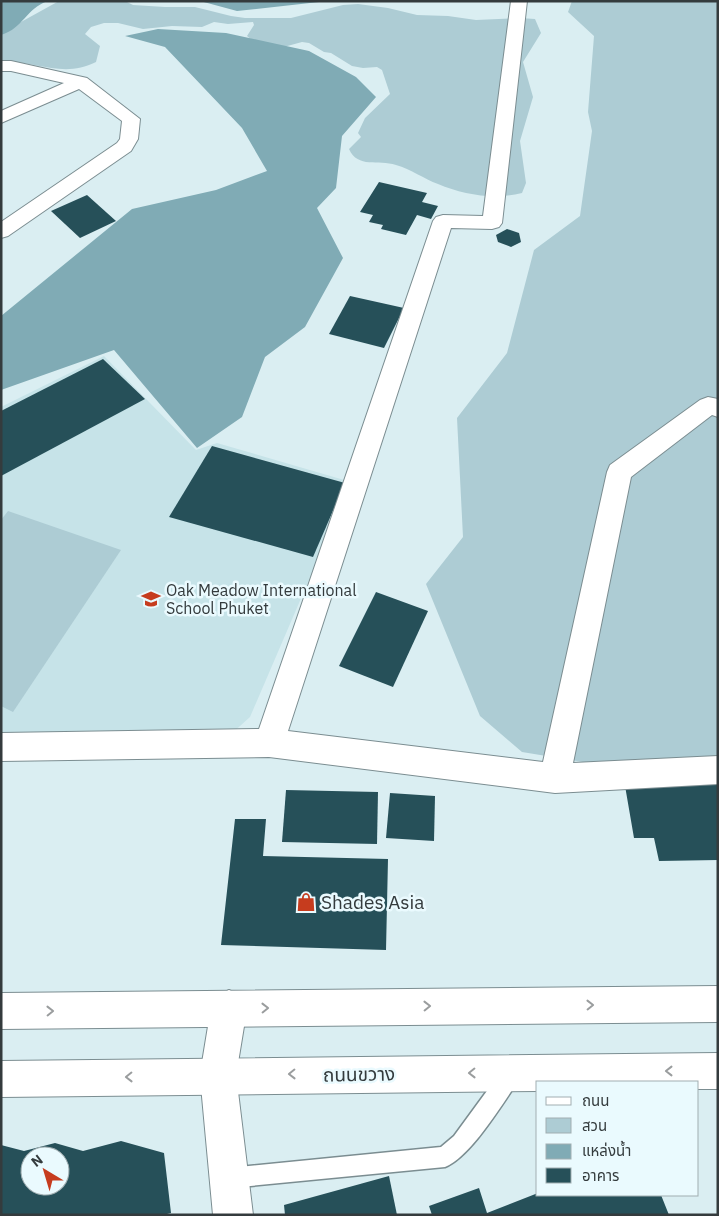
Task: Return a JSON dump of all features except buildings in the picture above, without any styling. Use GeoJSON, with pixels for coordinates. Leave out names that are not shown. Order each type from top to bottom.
{"type":"FeatureCollection","features":[{"type":"Feature","properties":{"kind":"street"},"geometry":{"type":"LineString","coordinates":[[269,743],[443,220],[492,223],[519,1]]}},
{"type":"Feature","properties":{"kind":"street"},"geometry":{"type":"LineString","coordinates":[[1,66],[11,66],[81,82],[131,119],[129,139],[124,147],[1,232]]}},
{"type":"Feature","properties":{"kind":"street"},"geometry":{"type":"LineString","coordinates":[[1,118],[81,82]]}},
{"type":"Feature","properties":{"kind":"street"},"geometry":{"type":"LineString","coordinates":[[555,778],[619,472],[708,406],[718,408]]}},
{"type":"Feature","properties":{"kind":"street"},"geometry":{"type":"LineString","coordinates":[[1,746],[269,743],[555,778],[718,770]]}},
{"type":"Feature","properties":{"kind":"street"},"geometry":{"type":"LineString","coordinates":[[1,1012],[718,1004]]}},
{"type":"Feature","properties":{"kind":"street"},"geometry":{"type":"LineString","coordinates":[[229,1008],[218,1075],[233,1215]]}},
{"type":"Feature","properties":{"kind":"street","name":"ถนนขวาง"},"geometry":{"type":"LineString","coordinates":[[1,1079],[218,1075],[718,1071]]}},
{"type":"Feature","properties":{"kind":"lane"},"geometry":{"type":"LineString","coordinates":[[229,1178],[445,1156],[462,1143],[513,1072]]}},
{"type":"Feature","properties":{"kind":"shaded area","name":"Oak Meadow International School Phuket"},"geometry":{"type":"Polygon","coordinates":[[[104,356],[196,450],[217,443],[351,482],[250,717],[230,735],[1,739],[1,407],[104,356]]]}},
{"type":"Feature","properties":{"kind":"green space"},"geometry":{"type":"Polygon","coordinates":[[[59,1],[125,1],[133,5],[195,7],[245,18],[291,18],[343,5],[358,4],[388,8],[417,15],[448,16],[476,20],[535,19],[541,33],[523,62],[533,97],[520,141],[526,183],[522,193],[501,196],[469,194],[438,184],[396,165],[358,159],[349,149],[361,137],[358,133],[365,118],[390,94],[382,70],[377,67],[363,68],[352,66],[331,53],[324,52],[309,43],[302,42],[280,48],[258,45],[247,36],[254,25],[253,22],[228,24],[214,22],[202,27],[172,26],[143,29],[118,23],[104,23],[91,27],[85,34],[100,46],[96,62],[84,67],[60,69],[1,62],[1,33],[59,1]]]}},
{"type":"Feature","properties":{"kind":"green space"},"geometry":{"type":"Polygon","coordinates":[[[572,1],[718,1],[718,777],[662,775],[522,752],[480,716],[426,584],[463,537],[457,418],[507,353],[534,250],[580,216],[592,131],[588,112],[594,36],[568,12],[572,1]]]}},
{"type":"Feature","properties":{"kind":"green space"},"geometry":{"type":"Polygon","coordinates":[[[8,511],[121,550],[13,712],[1,706],[1,520],[8,511]]]}},
{"type":"Feature","properties":{"kind":"water"},"geometry":{"type":"Polygon","coordinates":[[[1,1],[48,1],[40,4],[15,28],[1,35],[1,1]]]}},
{"type":"Feature","properties":{"kind":"water"},"geometry":{"type":"Polygon","coordinates":[[[200,1],[328,1],[237,11],[200,1]]]}},
{"type":"Feature","properties":{"kind":"water"},"geometry":{"type":"Polygon","coordinates":[[[158,29],[226,33],[309,51],[356,77],[376,97],[342,136],[336,188],[317,208],[343,258],[305,327],[265,357],[242,417],[197,448],[114,350],[1,390],[1,316],[132,209],[216,190],[267,171],[242,128],[165,47],[125,36],[158,29]]]}},
{"type":"Feature","properties":{"kind":"place","name":"Oak Meadow International School Phuket"},"geometry":{"type":"Point","coordinates":[151,599]}},
{"type":"Feature","properties":{"kind":"place","name":"Shades Asia"},"geometry":{"type":"Point","coordinates":[306,902]}}]}
